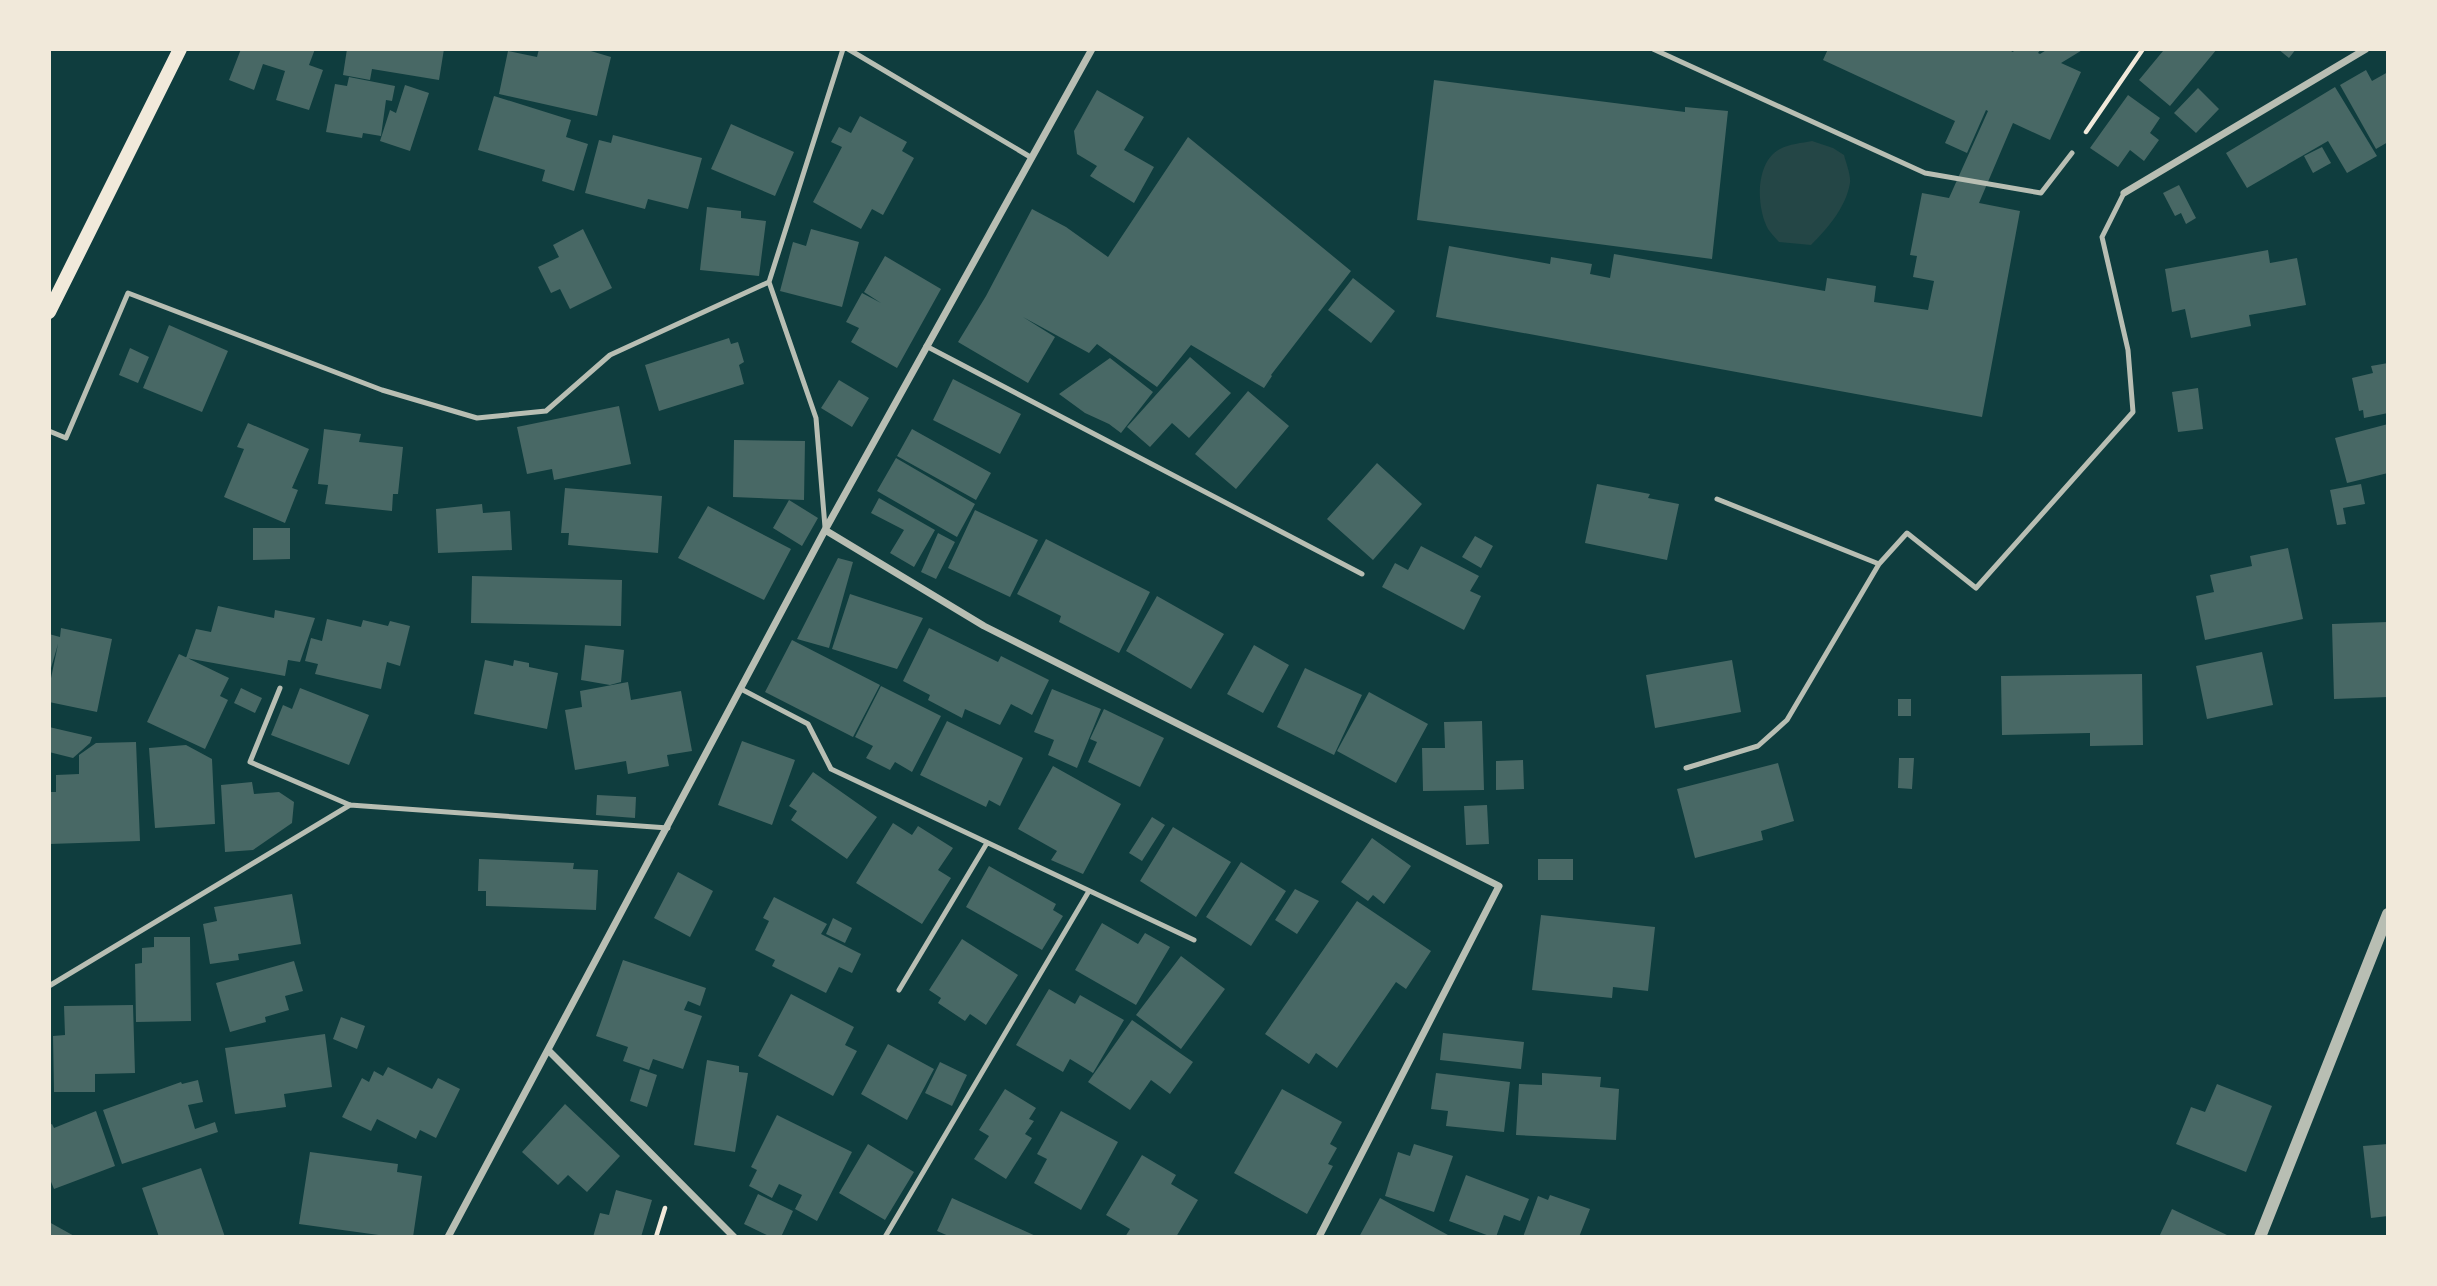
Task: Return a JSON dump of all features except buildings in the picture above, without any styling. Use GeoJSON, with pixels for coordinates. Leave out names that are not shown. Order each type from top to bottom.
{"type":"FeatureCollection","features":[{"type":"Feature","properties":{"kind":"main road"},"geometry":{"type":"LineString","coordinates":[[50,307],[180,49]]}},
{"type":"Feature","properties":{"kind":"street"},"geometry":{"type":"LineString","coordinates":[[448,1237],[825,530],[1092,49]]}},
{"type":"Feature","properties":{"kind":"street"},"geometry":{"type":"LineString","coordinates":[[2124,192],[2367,49]]}},
{"type":"Feature","properties":{"kind":"street"},"geometry":{"type":"LineString","coordinates":[[825,530],[984,626],[1499,886],[1319,1237]]}},
{"type":"Feature","properties":{"kind":"street"},"geometry":{"type":"LineString","coordinates":[[2260,1237],[2388,914]]}},
{"type":"Feature","properties":{"kind":"street"},"geometry":{"type":"LineString","coordinates":[[549,1051],[734,1237]]}},
{"type":"Feature","properties":{"kind":"lane"},"geometry":{"type":"LineString","coordinates":[[825,530],[816,418],[769,282],[846,49],[1032,158]]}},
{"type":"Feature","properties":{"kind":"lane"},"geometry":{"type":"LineString","coordinates":[[862,57],[865,49]]}},
{"type":"Feature","properties":{"kind":"lane"},"geometry":{"type":"LineString","coordinates":[[1653,49],[1925,173],[2040,193],[2072,153]]}},
{"type":"Feature","properties":{"kind":"lane"},"geometry":{"type":"LineString","coordinates":[[1686,768],[1758,746],[1787,720],[1879,564],[1907,533],[1976,588],[2133,412],[2128,350],[2102,237],[2124,192]]}},
{"type":"Feature","properties":{"kind":"lane"},"geometry":{"type":"LineString","coordinates":[[49,431],[66,438],[128,293],[382,390],[477,418],[546,411],[610,355],[769,282]]}},
{"type":"Feature","properties":{"kind":"lane"},"geometry":{"type":"LineString","coordinates":[[926,346],[1362,574]]}},
{"type":"Feature","properties":{"kind":"lane"},"geometry":{"type":"LineString","coordinates":[[1717,499],[1879,564]]}},
{"type":"Feature","properties":{"kind":"lane"},"geometry":{"type":"LineString","coordinates":[[280,688],[250,762],[351,804],[668,828]]}},
{"type":"Feature","properties":{"kind":"lane"},"geometry":{"type":"LineString","coordinates":[[741,689],[808,724],[831,769],[1194,940]]}},
{"type":"Feature","properties":{"kind":"lane"},"geometry":{"type":"LineString","coordinates":[[49,986],[351,804]]}},
{"type":"Feature","properties":{"kind":"lane"},"geometry":{"type":"LineString","coordinates":[[899,990],[987,843]]}},
{"type":"Feature","properties":{"kind":"lane"},"geometry":{"type":"LineString","coordinates":[[885,1237],[1089,891]]}},
{"type":"Feature","properties":{"kind":"path"},"geometry":{"type":"LineString","coordinates":[[2072,153],[2143,49]]}},
{"type":"Feature","properties":{"kind":"shaded area"},"geometry":{"type":"Polygon","coordinates":[[[1812,141],[1844,155],[1850,176],[1848,192],[1835,217],[1811,245],[1779,242],[1768,229],[1761,209],[1762,174],[1772,155],[1780,149],[1812,141]]]}}]}
